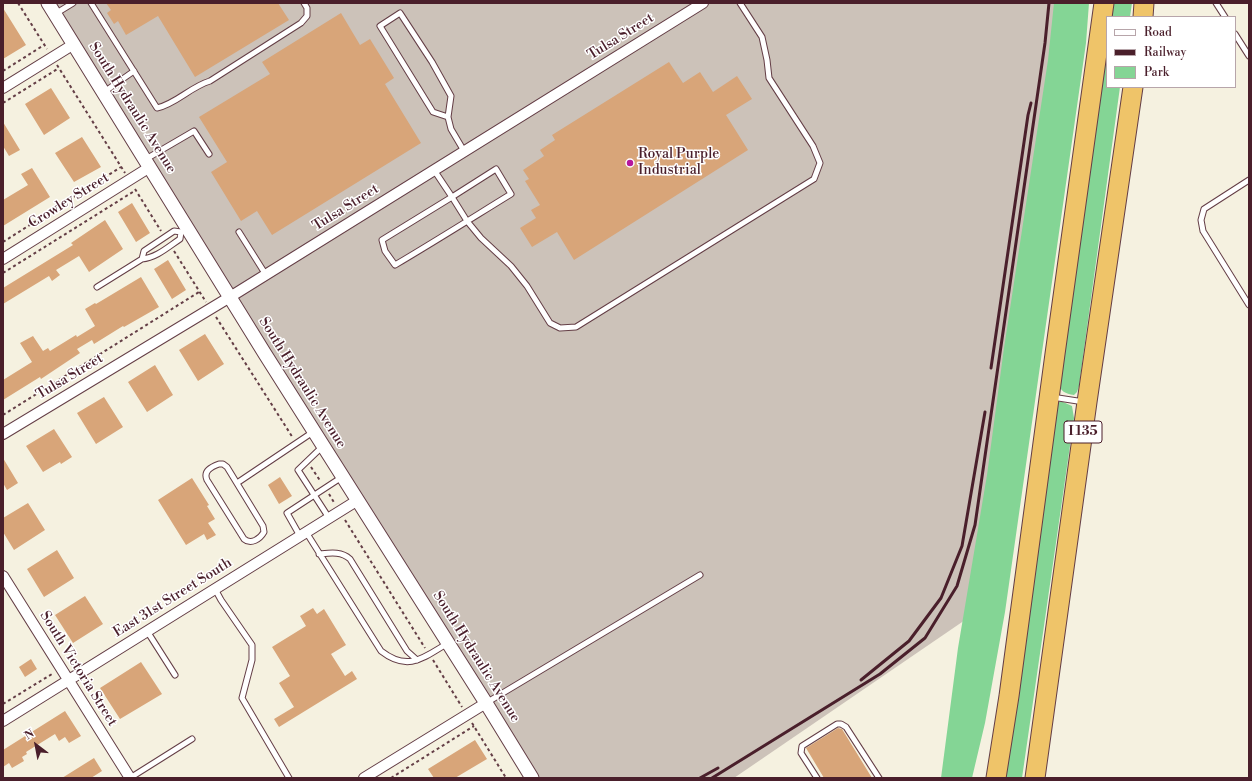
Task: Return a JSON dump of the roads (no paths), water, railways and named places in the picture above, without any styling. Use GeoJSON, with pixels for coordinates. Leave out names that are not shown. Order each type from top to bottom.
{"type":"FeatureCollection","features":[{"type":"Feature","properties":{"kind":"highway","name":"I 135"},"geometry":{"type":"LineString","coordinates":[[996,778],[1009,696],[1104,3]]}},
{"type":"Feature","properties":{"kind":"highway"},"geometry":{"type":"LineString","coordinates":[[1143,16],[1144,3]]}},
{"type":"Feature","properties":{"kind":"highway","name":"I 135"},"geometry":{"type":"LineString","coordinates":[[1035,778],[1087,402],[1133,88]]}},
{"type":"Feature","properties":{"kind":"highway"},"geometry":{"type":"LineString","coordinates":[[985,778],[1009,696]]}},
{"type":"Feature","properties":{"kind":"street","name":"Tulsa Street"},"geometry":{"type":"LineString","coordinates":[[3,434],[266,275],[703,3]]}},
{"type":"Feature","properties":{"kind":"street","name":"South Hydraulic Avenue"},"geometry":{"type":"LineString","coordinates":[[52,8],[147,164],[184,230],[230,297],[532,778]]}},
{"type":"Feature","properties":{"kind":"street"},"geometry":{"type":"LineString","coordinates":[[3,88],[74,44]]}},
{"type":"Feature","properties":{"kind":"street","name":"Crowley Street"},"geometry":{"type":"LineString","coordinates":[[3,259],[129,180],[147,164]]}},
{"type":"Feature","properties":{"kind":"street","name":"East 31st Street South"},"geometry":{"type":"LineString","coordinates":[[3,721],[358,500]]}},
{"type":"Feature","properties":{"kind":"street","name":"South Victoria Street"},"geometry":{"type":"LineString","coordinates":[[3,576],[130,778]]}},
{"type":"Feature","properties":{"kind":"street"},"geometry":{"type":"LineString","coordinates":[[364,778],[486,703]]}},
{"type":"Feature","properties":{"kind":"lane"},"geometry":{"type":"LineString","coordinates":[[52,8],[73,3]]}},
{"type":"Feature","properties":{"kind":"lane"},"geometry":{"type":"LineString","coordinates":[[91,3],[157,108],[166,106],[199,84],[210,81],[301,23],[307,16],[307,8],[304,3]]}},
{"type":"Feature","properties":{"kind":"lane"},"geometry":{"type":"LineString","coordinates":[[434,170],[467,222],[481,238],[511,266],[527,286],[550,323],[560,328],[576,327],[814,179],[820,163],[813,146],[769,78],[762,37],[740,3]]}},
{"type":"Feature","properties":{"kind":"lane"},"geometry":{"type":"LineString","coordinates":[[1216,3],[1224,16]]}},
{"type":"Feature","properties":{"kind":"lane"},"geometry":{"type":"LineString","coordinates":[[448,117],[433,112],[380,26],[400,13],[432,62],[451,96],[448,117],[451,129],[464,151]]}},
{"type":"Feature","properties":{"kind":"lane"},"geometry":{"type":"LineString","coordinates":[[1236,36],[1249,56]]}},
{"type":"Feature","properties":{"kind":"lane"},"geometry":{"type":"LineString","coordinates":[[103,92],[134,71]]}},
{"type":"Feature","properties":{"kind":"lane"},"geometry":{"type":"LineString","coordinates":[[147,164],[194,130],[209,154]]}},
{"type":"Feature","properties":{"kind":"lane"},"geometry":{"type":"LineString","coordinates":[[496,170],[511,194],[395,265],[385,251],[382,240],[452,197],[496,170]]}},
{"type":"Feature","properties":{"kind":"lane"},"geometry":{"type":"LineString","coordinates":[[1249,180],[1204,209],[1201,220],[1203,231],[1249,305]]}},
{"type":"Feature","properties":{"kind":"lane"},"geometry":{"type":"LineString","coordinates":[[97,287],[142,259],[150,259],[170,246],[180,239],[184,230],[174,231],[144,251],[142,259]]}},
{"type":"Feature","properties":{"kind":"lane"},"geometry":{"type":"LineString","coordinates":[[239,232],[266,275]]}},
{"type":"Feature","properties":{"kind":"lane"},"geometry":{"type":"LineString","coordinates":[[1049,396],[1087,402]]}},
{"type":"Feature","properties":{"kind":"lane"},"geometry":{"type":"LineString","coordinates":[[237,483],[314,431]]}},
{"type":"Feature","properties":{"kind":"lane"},"geometry":{"type":"LineString","coordinates":[[323,446],[298,470],[329,518]]}},
{"type":"Feature","properties":{"kind":"lane"},"geometry":{"type":"LineString","coordinates":[[223,464],[237,483],[264,529],[261,537],[251,541],[244,539],[207,480],[205,476],[206,472],[214,466],[223,464]]}},
{"type":"Feature","properties":{"kind":"lane"},"geometry":{"type":"LineString","coordinates":[[343,477],[287,513],[319,554],[381,651],[396,660],[407,663],[417,660],[448,643]]}},
{"type":"Feature","properties":{"kind":"lane"},"geometry":{"type":"LineString","coordinates":[[319,554],[334,552],[345,554],[350,559],[407,651],[417,660]]}},
{"type":"Feature","properties":{"kind":"lane"},"geometry":{"type":"LineString","coordinates":[[486,703],[700,575]]}},
{"type":"Feature","properties":{"kind":"lane"},"geometry":{"type":"LineString","coordinates":[[215,589],[252,645],[252,660],[242,698],[290,778]]}},
{"type":"Feature","properties":{"kind":"lane"},"geometry":{"type":"LineString","coordinates":[[147,631],[175,675]]}},
{"type":"Feature","properties":{"kind":"lane"},"geometry":{"type":"LineString","coordinates":[[817,778],[801,753],[802,746],[836,724],[842,724],[846,727],[879,778]]}},
{"type":"Feature","properties":{"kind":"lane"},"geometry":{"type":"LineString","coordinates":[[130,778],[192,739]]}},
{"type":"Feature","properties":{"kind":"railway"},"geometry":{"type":"LineString","coordinates":[[712,778],[880,674],[925,638],[957,586],[975,525],[1045,43],[1049,3]]}},
{"type":"Feature","properties":{"kind":"railway"},"geometry":{"type":"LineString","coordinates":[[991,368],[1031,103]]}},
{"type":"Feature","properties":{"kind":"railway"},"geometry":{"type":"LineString","coordinates":[[861,680],[909,641],[941,598],[962,546],[985,412]]}},
{"type":"Feature","properties":{"kind":"railway"},"geometry":{"type":"LineString","coordinates":[[700,778],[718,768]]}},
{"type":"Feature","properties":{"kind":"place","name":"Royal Purple Industrial"},"geometry":{"type":"Point","coordinates":[630,163]}}]}
